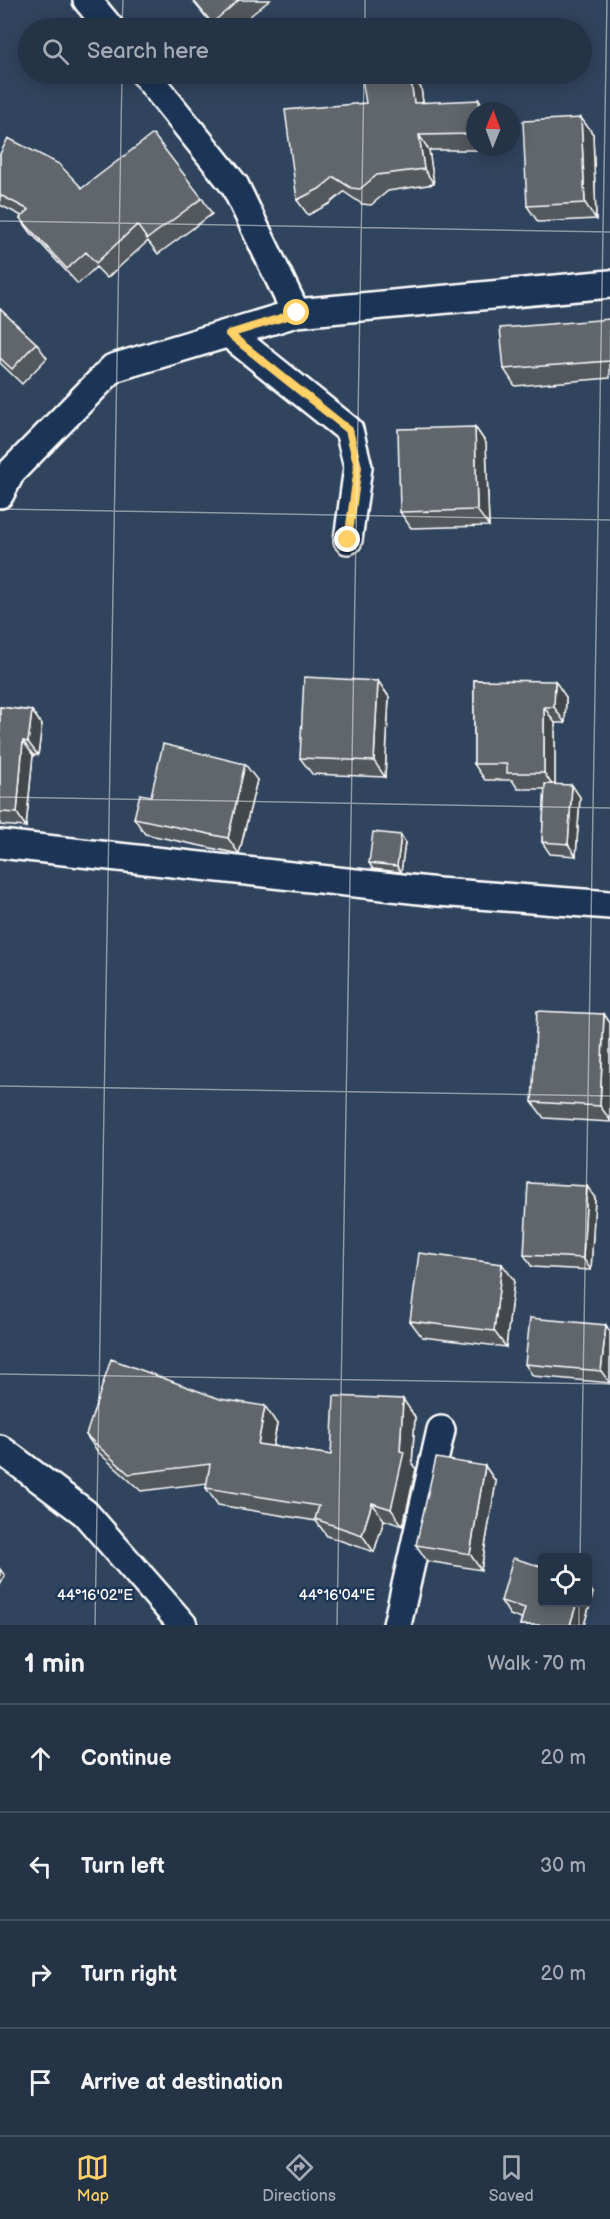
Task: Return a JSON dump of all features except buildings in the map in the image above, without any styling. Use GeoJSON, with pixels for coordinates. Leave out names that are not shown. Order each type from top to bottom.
{"type":"FeatureCollection","features":[{"type":"Feature","properties":{"kind":"street"},"geometry":{"type":"LineString","coordinates":[[87,0],[102,18]]}},
{"type":"Feature","properties":{"kind":"street"},"geometry":{"type":"LineString","coordinates":[[153,84],[235,186],[297,313]]}},
{"type":"Feature","properties":{"kind":"street"},"geometry":{"type":"LineString","coordinates":[[0,494],[11,472],[113,368],[297,313],[610,284]]}},
{"type":"Feature","properties":{"kind":"street"},"geometry":{"type":"LineString","coordinates":[[229,334],[349,430],[358,467],[348,540]]}},
{"type":"Feature","properties":{"kind":"street"},"geometry":{"type":"LineString","coordinates":[[0,844],[438,891],[610,905]]}},
{"type":"Feature","properties":{"kind":"street"},"geometry":{"type":"LineString","coordinates":[[397,1625],[441,1430]]}},
{"type":"Feature","properties":{"kind":"street"},"geometry":{"type":"LineString","coordinates":[[0,1449],[86,1513],[183,1625]]}},
{"type":"Feature","properties":{"kind":"route"},"geometry":{"type":"LineString","coordinates":[[297,313],[229,334],[349,430],[358,467],[348,540]]}}]}
